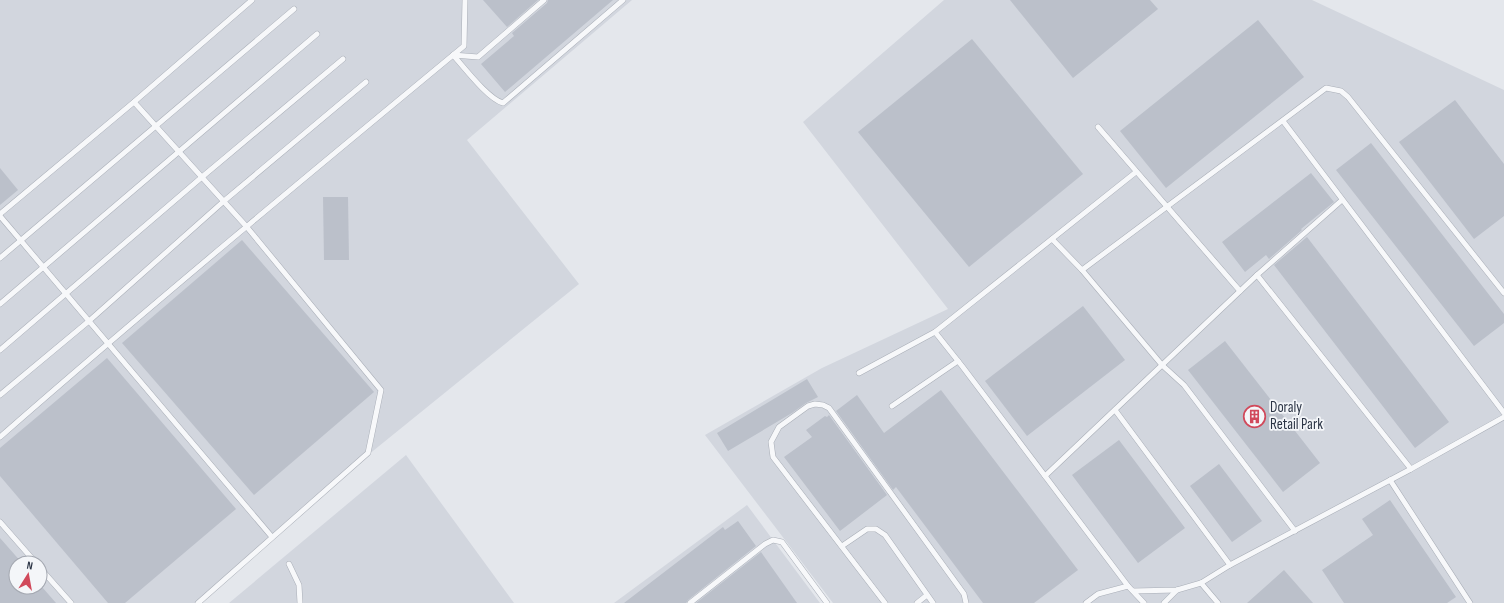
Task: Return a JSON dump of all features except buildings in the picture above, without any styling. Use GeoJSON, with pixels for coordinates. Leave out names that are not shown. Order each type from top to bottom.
{"type":"FeatureCollection","features":[{"type":"Feature","properties":{"kind":"lane"},"geometry":{"type":"LineString","coordinates":[[252,0],[0,215],[272,537]]}},
{"type":"Feature","properties":{"kind":"lane"},"geometry":{"type":"LineString","coordinates":[[0,437],[108,342],[464,46],[465,0]]}},
{"type":"Feature","properties":{"kind":"lane"},"geometry":{"type":"LineString","coordinates":[[454,55],[478,57],[544,0]]}},
{"type":"Feature","properties":{"kind":"lane"},"geometry":{"type":"LineString","coordinates":[[454,55],[484,89],[498,102],[503,103],[623,0]]}},
{"type":"Feature","properties":{"kind":"lane"},"geometry":{"type":"LineString","coordinates":[[0,258],[294,9]]}},
{"type":"Feature","properties":{"kind":"lane"},"geometry":{"type":"LineString","coordinates":[[0,304],[317,34]]}},
{"type":"Feature","properties":{"kind":"lane"},"geometry":{"type":"LineString","coordinates":[[0,350],[202,177],[343,59]]}},
{"type":"Feature","properties":{"kind":"lane"},"geometry":{"type":"LineString","coordinates":[[0,396],[89,321],[224,202],[366,82]]}},
{"type":"Feature","properties":{"kind":"lane"},"geometry":{"type":"LineString","coordinates":[[1082,270],[1168,208],[1326,88],[1341,91],[1348,96],[1504,293]]}},
{"type":"Feature","properties":{"kind":"lane"},"geometry":{"type":"LineString","coordinates":[[134,102],[246,226],[382,390],[368,453],[198,603]]}},
{"type":"Feature","properties":{"kind":"lane"},"geometry":{"type":"LineString","coordinates":[[1283,121],[1504,414]]}},
{"type":"Feature","properties":{"kind":"lane"},"geometry":{"type":"LineString","coordinates":[[1098,127],[1240,291]]}},
{"type":"Feature","properties":{"kind":"lane"},"geometry":{"type":"LineString","coordinates":[[859,373],[935,332],[1136,172]]}},
{"type":"Feature","properties":{"kind":"lane"},"geometry":{"type":"LineString","coordinates":[[1045,476],[1257,275],[1342,200]]}},
{"type":"Feature","properties":{"kind":"lane"},"geometry":{"type":"LineString","coordinates":[[1052,239],[1082,270],[1162,365],[1184,385],[1295,531]]}},
{"type":"Feature","properties":{"kind":"lane"},"geometry":{"type":"LineString","coordinates":[[1257,275],[1411,469]]}},
{"type":"Feature","properties":{"kind":"lane"},"geometry":{"type":"LineString","coordinates":[[935,332],[1128,586],[1144,603]]}},
{"type":"Feature","properties":{"kind":"lane"},"geometry":{"type":"LineString","coordinates":[[892,406],[958,361]]}},
{"type":"Feature","properties":{"kind":"lane"},"geometry":{"type":"LineString","coordinates":[[885,603],[773,457],[772,442],[780,427],[808,406],[815,404],[823,405],[829,408],[964,594],[966,603]]}},
{"type":"Feature","properties":{"kind":"lane"},"geometry":{"type":"LineString","coordinates":[[1115,410],[1230,565]]}},
{"type":"Feature","properties":{"kind":"lane"},"geometry":{"type":"LineString","coordinates":[[1133,592],[1177,590],[1200,583],[1230,565],[1411,469],[1504,417]]}},
{"type":"Feature","properties":{"kind":"lane"},"geometry":{"type":"LineString","coordinates":[[1390,480],[1470,603]]}},
{"type":"Feature","properties":{"kind":"lane"},"geometry":{"type":"LineString","coordinates":[[0,522],[29,555]]}},
{"type":"Feature","properties":{"kind":"lane"},"geometry":{"type":"LineString","coordinates":[[842,546],[867,529],[876,529],[884,535],[933,603]]}},
{"type":"Feature","properties":{"kind":"lane"},"geometry":{"type":"LineString","coordinates":[[690,603],[765,544],[773,540],[782,542],[828,603]]}},
{"type":"Feature","properties":{"kind":"lane"},"geometry":{"type":"LineString","coordinates":[[289,564],[299,585],[300,603]]}},
{"type":"Feature","properties":{"kind":"lane"},"geometry":{"type":"LineString","coordinates":[[48,577],[71,603]]}},
{"type":"Feature","properties":{"kind":"lane"},"geometry":{"type":"LineString","coordinates":[[1200,583],[1215,602]]}},
{"type":"Feature","properties":{"kind":"lane"},"geometry":{"type":"LineString","coordinates":[[1086,603],[1098,594],[1128,586]]}},
{"type":"Feature","properties":{"kind":"lane"},"geometry":{"type":"LineString","coordinates":[[1164,603],[1177,590]]}},
{"type":"Feature","properties":{"kind":"lane"},"geometry":{"type":"LineString","coordinates":[[917,603],[927,595]]}},
{"type":"Feature","properties":{"kind":"shaded area"},"geometry":{"type":"Polygon","coordinates":[[[0,0],[632,0],[467,140],[579,284],[368,455],[198,603],[0,603],[0,0]]]}},
{"type":"Feature","properties":{"kind":"shaded area"},"geometry":{"type":"Polygon","coordinates":[[[944,0],[1312,0],[1504,90],[1504,603],[833,603],[705,435],[822,368],[948,309],[803,122],[944,0]]]}},
{"type":"Feature","properties":{"kind":"shaded area"},"geometry":{"type":"Polygon","coordinates":[[[406,455],[514,603],[229,603],[406,455]]]}},
{"type":"Feature","properties":{"kind":"shaded area"},"geometry":{"type":"Polygon","coordinates":[[[747,505],[820,603],[614,603],[747,505]]]}},
{"type":"Feature","properties":{"kind":"place","name":"Doraly Retail Park"},"geometry":{"type":"Point","coordinates":[1254,416]}}]}
